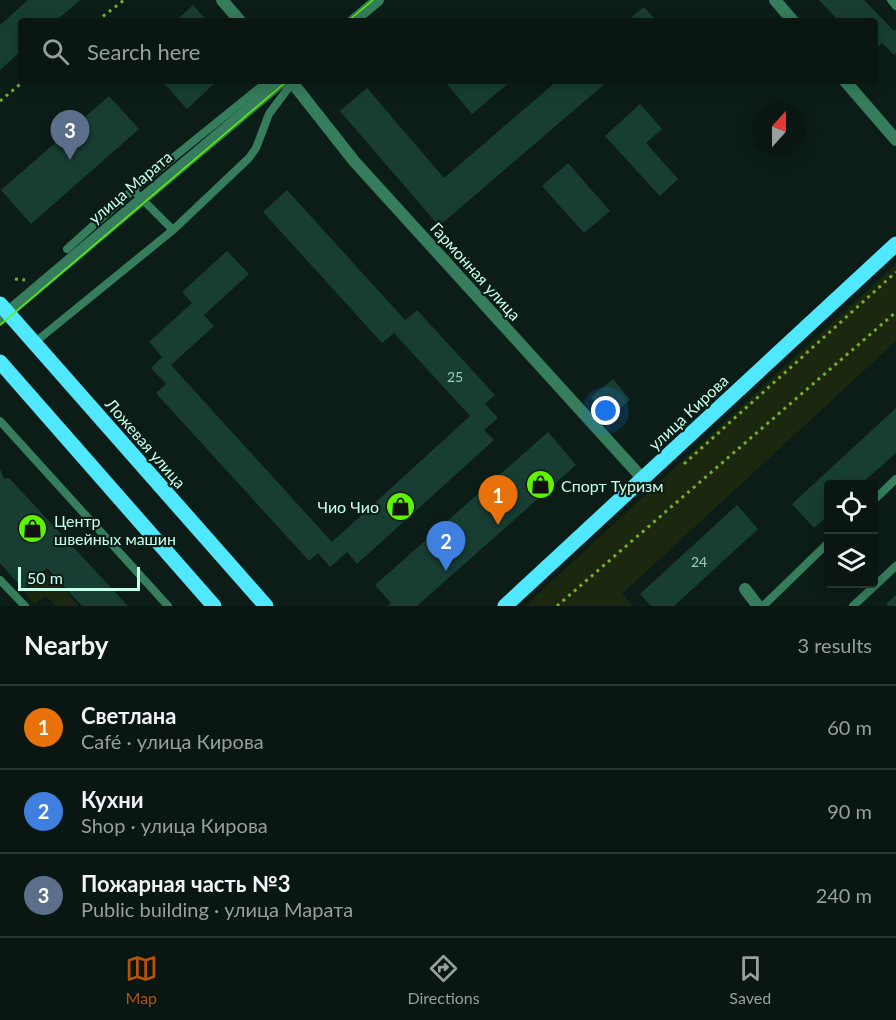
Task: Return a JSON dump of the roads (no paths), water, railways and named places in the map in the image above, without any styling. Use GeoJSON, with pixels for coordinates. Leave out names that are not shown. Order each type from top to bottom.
{"type":"FeatureCollection","features":[{"type":"Feature","properties":{"kind":"main road","name":"улица Кирова"},"geometry":{"type":"LineString","coordinates":[[505,606],[896,244]]}},
{"type":"Feature","properties":{"kind":"main road","name":"Ложевая улица"},"geometry":{"type":"LineString","coordinates":[[2,312],[34,343],[266,606]]}},
{"type":"Feature","properties":{"kind":"main road"},"geometry":{"type":"LineString","coordinates":[[2,367],[214,606]]}},
{"type":"Feature","properties":{"kind":"street"},"geometry":{"type":"LineString","coordinates":[[222,0],[237,18]]}},
{"type":"Feature","properties":{"kind":"street"},"geometry":{"type":"LineString","coordinates":[[357,18],[378,0]]}},
{"type":"Feature","properties":{"kind":"street"},"geometry":{"type":"LineString","coordinates":[[775,0],[790,18]]}},
{"type":"Feature","properties":{"kind":"street","name":"улица Марата"},"geometry":{"type":"LineString","coordinates":[[2,312],[286,84]]}},
{"type":"Feature","properties":{"kind":"street","name":"Гармонная улица"},"geometry":{"type":"LineString","coordinates":[[290,84],[354,160],[643,479]]}},
{"type":"Feature","properties":{"kind":"street"},"geometry":{"type":"LineString","coordinates":[[848,84],[896,140]]}},
{"type":"Feature","properties":{"kind":"street"},"geometry":{"type":"LineString","coordinates":[[745,589],[761,606]]}},
{"type":"Feature","properties":{"kind":"lane"},"geometry":{"type":"LineString","coordinates":[[891,0],[896,6]]}},
{"type":"Feature","properties":{"kind":"lane"},"geometry":{"type":"LineString","coordinates":[[67,249],[133,190],[264,84]]}},
{"type":"Feature","properties":{"kind":"lane"},"geometry":{"type":"LineString","coordinates":[[34,343],[173,230],[249,158],[256,148],[269,114],[287,84]]}},
{"type":"Feature","properties":{"kind":"lane"},"geometry":{"type":"LineString","coordinates":[[133,190],[173,230]]}},
{"type":"Feature","properties":{"kind":"lane"},"geometry":{"type":"LineString","coordinates":[[0,421],[168,606]]}},
{"type":"Feature","properties":{"kind":"lane"},"geometry":{"type":"LineString","coordinates":[[878,495],[896,479]]}},
{"type":"Feature","properties":{"kind":"lane"},"geometry":{"type":"LineString","coordinates":[[761,606],[824,547]]}},
{"type":"Feature","properties":{"kind":"lane"},"geometry":{"type":"LineString","coordinates":[[853,606],[896,566]]}},
{"type":"Feature","properties":{"kind":"lane"},"geometry":{"type":"LineString","coordinates":[[0,580],[26,606]]}},
{"type":"Feature","properties":{"kind":"tram line"},"geometry":{"type":"LineString","coordinates":[[352,18],[373,0]]}},
{"type":"Feature","properties":{"kind":"tram line"},"geometry":{"type":"LineString","coordinates":[[0,325],[283,84]]}},
{"type":"Feature","properties":{"kind":"place","name":"Пожарная часть №3"},"geometry":{"type":"Point","coordinates":[70,160]}},
{"type":"Feature","properties":{"kind":"place","name":"Спорт Туризм"},"geometry":{"type":"Point","coordinates":[540,485]}},
{"type":"Feature","properties":{"kind":"place","name":"Чио Чио"},"geometry":{"type":"Point","coordinates":[400,506]}},
{"type":"Feature","properties":{"kind":"place","name":"Светлана"},"geometry":{"type":"Point","coordinates":[498,525]}},
{"type":"Feature","properties":{"kind":"place","name":"Центр швейных машин"},"geometry":{"type":"Point","coordinates":[33,529]}},
{"type":"Feature","properties":{"kind":"place","name":"Кухни"},"geometry":{"type":"Point","coordinates":[446,571]}}]}
